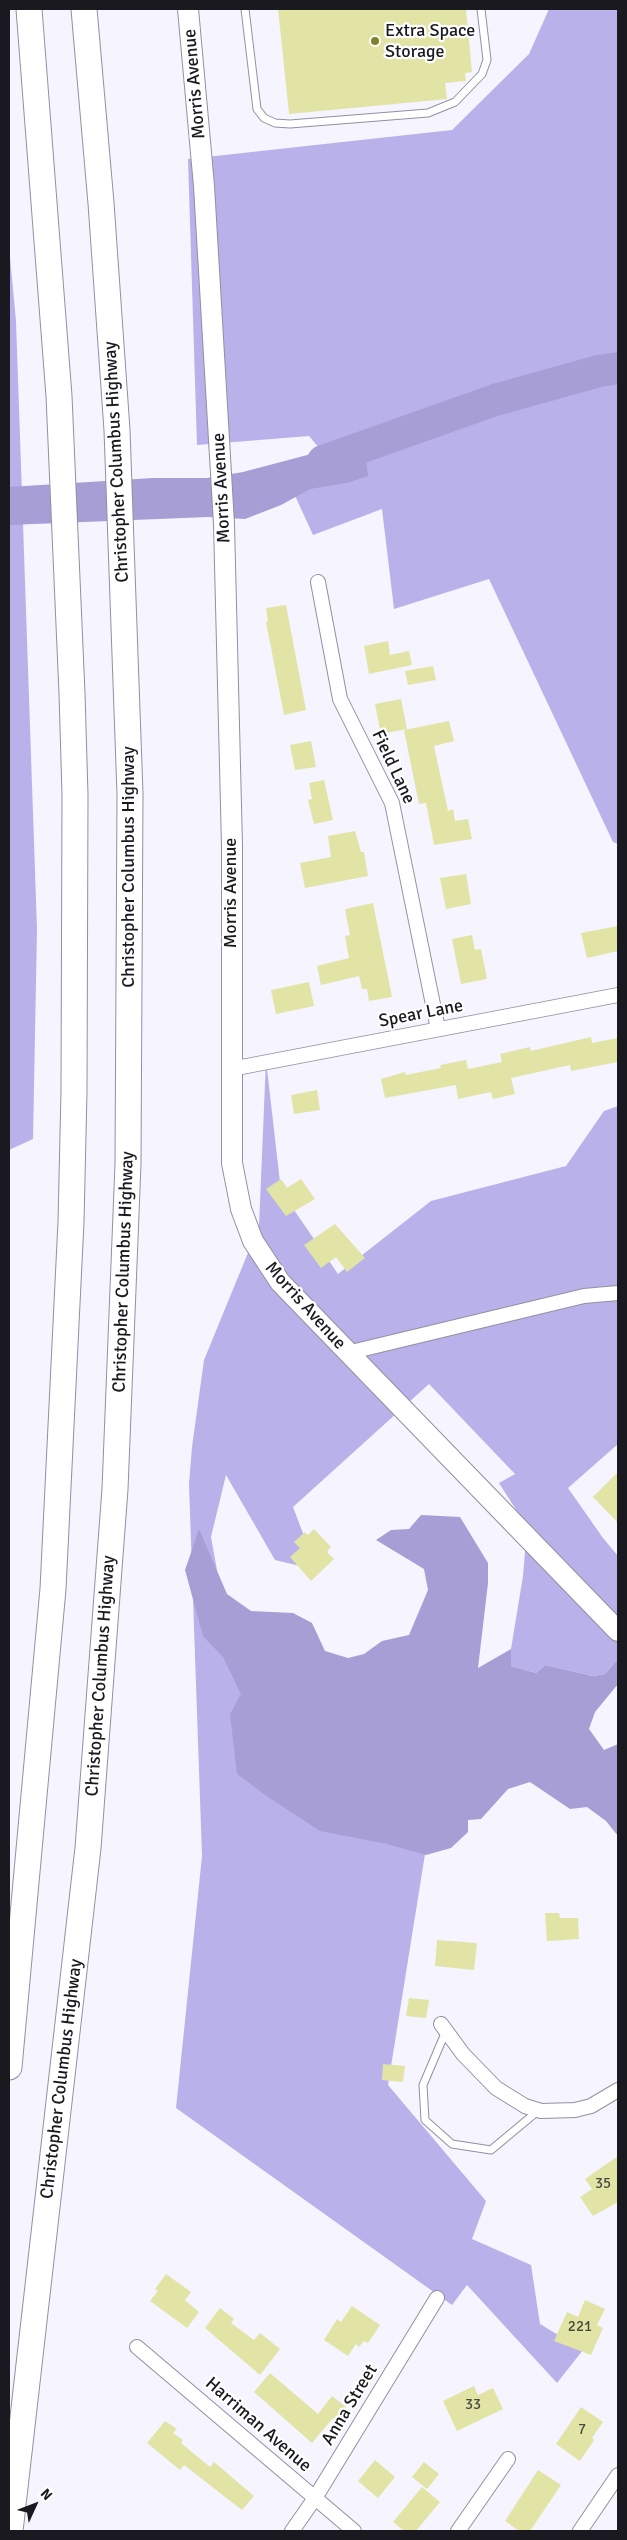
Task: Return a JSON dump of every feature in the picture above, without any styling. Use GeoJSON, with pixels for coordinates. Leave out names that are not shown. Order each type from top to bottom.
{"type":"FeatureCollection","features":[{"type":"Feature","properties":{"kind":"highway"},"geometry":{"type":"LineString","coordinates":[[25,9],[34,68]]}},
{"type":"Feature","properties":{"kind":"highway"},"geometry":{"type":"LineString","coordinates":[[9,2067],[53,1589],[71,1222],[74,1091],[75,795],[66,530],[51,265],[29,9]]}},
{"type":"Feature","properties":{"kind":"highway","name":"Christopher Columbus Highway"},"geometry":{"type":"LineString","coordinates":[[10,2531],[88,1848],[115,1489],[128,1174],[130,794],[117,430],[100,193],[84,9]]}},
{"type":"Feature","properties":{"kind":"street","name":"Morris Avenue"},"geometry":{"type":"LineString","coordinates":[[188,9],[204,186],[224,524],[231,836],[232,1163],[241,1209],[252,1241],[280,1282],[618,1631]]}},
{"type":"Feature","properties":{"kind":"street","name":"Field Lane"},"geometry":{"type":"LineString","coordinates":[[318,582],[340,699],[392,803],[438,1029]]}},
{"type":"Feature","properties":{"kind":"street","name":"Spear Lane"},"geometry":{"type":"LineString","coordinates":[[231,1069],[618,995]]}},
{"type":"Feature","properties":{"kind":"street"},"geometry":{"type":"LineString","coordinates":[[347,1353],[584,1296],[618,1293]]}},
{"type":"Feature","properties":{"kind":"street"},"geometry":{"type":"LineString","coordinates":[[443,2028],[463,2054],[496,2088],[526,2106],[539,2110],[574,2110],[591,2106],[618,2090]]}},
{"type":"Feature","properties":{"kind":"street","name":"Anna Street"},"geometry":{"type":"LineString","coordinates":[[292,2531],[315,2498],[437,2298]]}},
{"type":"Feature","properties":{"kind":"street","name":"Harriman Avenue"},"geometry":{"type":"LineString","coordinates":[[137,2347],[354,2531]]}},
{"type":"Feature","properties":{"kind":"street"},"geometry":{"type":"LineString","coordinates":[[458,2531],[508,2459]]}},
{"type":"Feature","properties":{"kind":"street"},"geometry":{"type":"LineString","coordinates":[[580,2531],[618,2475]]}},
{"type":"Feature","properties":{"kind":"lane"},"geometry":{"type":"LineString","coordinates":[[246,9],[257,109],[264,118],[274,123],[290,124],[428,112],[455,102],[482,74],[487,60],[481,9]]}},
{"type":"Feature","properties":{"kind":"lane"},"geometry":{"type":"LineString","coordinates":[[443,2028],[422,2085],[426,2120],[452,2144],[492,2150],[539,2110]]}},
{"type":"Feature","properties":{"kind":"shaded area"},"geometry":{"type":"Polygon","coordinates":[[[549,9],[618,9],[618,844],[613,842],[489,579],[394,609],[382,509],[313,535],[292,489],[336,468],[309,436],[197,445],[188,159],[452,130],[529,54],[549,9]]]}},
{"type":"Feature","properties":{"kind":"shaded area"},"geometry":{"type":"Polygon","coordinates":[[[9,246],[16,321],[37,929],[33,1139],[9,1150],[9,246]]]}},
{"type":"Feature","properties":{"kind":"shaded area"},"geometry":{"type":"Polygon","coordinates":[[[364,440],[368,476],[347,483],[310,489],[281,505],[245,519],[208,517],[9,525],[9,487],[153,478],[207,478],[243,472],[364,440]]]}},
{"type":"Feature","properties":{"kind":"shaded area"},"geometry":{"type":"Polygon","coordinates":[[[266,1060],[281,1191],[338,1274],[431,1201],[566,1166],[604,1111],[618,1106],[618,1444],[568,1488],[618,1556],[618,1659],[605,1674],[593,1676],[545,1665],[536,1673],[511,1666],[511,1649],[523,1576],[527,1527],[499,1483],[515,1474],[429,1384],[293,1507],[317,1570],[275,1560],[226,1475],[211,1537],[224,1609],[430,1823],[388,2085],[486,2201],[472,2239],[531,2265],[540,2324],[583,2350],[557,2383],[467,2285],[452,2305],[176,2108],[202,1856],[189,1484],[192,1447],[204,1360],[259,1226],[266,1060]]]}},
{"type":"Feature","properties":{"kind":"shaded area"},"geometry":{"type":"Polygon","coordinates":[[[421,1515],[460,1517],[488,1563],[488,1583],[478,1668],[511,1649],[511,1666],[536,1673],[545,1665],[593,1676],[605,1674],[618,1659],[618,1684],[595,1712],[589,1729],[604,1750],[618,1744],[618,1836],[606,1821],[587,1807],[570,1809],[530,1782],[508,1789],[481,1819],[468,1820],[468,1832],[451,1848],[426,1855],[387,1844],[320,1831],[237,1774],[230,1714],[241,1694],[223,1657],[203,1636],[185,1570],[199,1529],[227,1594],[251,1611],[293,1613],[312,1623],[325,1651],[348,1658],[364,1654],[382,1641],[409,1635],[428,1590],[424,1569],[376,1540],[391,1530],[409,1529],[421,1515]]]}},
{"type":"Feature","properties":{"kind":"building","name":"Extra Space Storage"},"geometry":{"type":"Polygon","coordinates":[[[278,9],[466,9],[472,72],[465,73],[466,81],[445,83],[447,99],[289,114],[278,9]]]}},
{"type":"Feature","properties":{"kind":"building"},"geometry":{"type":"Polygon","coordinates":[[[286,605],[306,710],[284,715],[266,622],[268,622],[266,608],[286,605]]]}},
{"type":"Feature","properties":{"kind":"building"},"geometry":{"type":"Polygon","coordinates":[[[388,641],[390,655],[409,651],[412,665],[369,674],[364,646],[388,641]]]}},
{"type":"Feature","properties":{"kind":"building"},"geometry":{"type":"Polygon","coordinates":[[[433,666],[436,680],[408,685],[405,671],[433,666]]]}},
{"type":"Feature","properties":{"kind":"building"},"geometry":{"type":"Polygon","coordinates":[[[401,699],[407,729],[381,734],[375,704],[401,699]]]}},
{"type":"Feature","properties":{"kind":"building"},"geometry":{"type":"Polygon","coordinates":[[[449,721],[454,741],[434,746],[448,811],[453,809],[455,821],[468,819],[472,839],[434,845],[426,803],[419,804],[404,730],[449,721]]]}},
{"type":"Feature","properties":{"kind":"building"},"geometry":{"type":"Polygon","coordinates":[[[311,741],[316,767],[295,770],[290,745],[311,741]]]}},
{"type":"Feature","properties":{"kind":"building"},"geometry":{"type":"Polygon","coordinates":[[[324,780],[333,820],[314,824],[308,800],[312,799],[309,783],[324,780]]]}},
{"type":"Feature","properties":{"kind":"building"},"geometry":{"type":"Polygon","coordinates":[[[355,831],[361,852],[364,852],[368,876],[305,888],[300,863],[331,857],[328,836],[355,831]]]}},
{"type":"Feature","properties":{"kind":"building"},"geometry":{"type":"Polygon","coordinates":[[[466,874],[471,904],[446,909],[440,878],[466,874]]]}},
{"type":"Feature","properties":{"kind":"building"},"geometry":{"type":"Polygon","coordinates":[[[373,903],[392,997],[369,1001],[367,989],[362,989],[359,976],[321,985],[317,966],[349,958],[345,936],[350,935],[345,909],[373,903]]]}},
{"type":"Feature","properties":{"kind":"building"},"geometry":{"type":"Polygon","coordinates":[[[618,926],[618,951],[587,958],[581,933],[618,926]]]}},
{"type":"Feature","properties":{"kind":"building"},"geometry":{"type":"Polygon","coordinates":[[[472,935],[475,950],[481,949],[487,979],[461,984],[452,939],[472,935]]]}},
{"type":"Feature","properties":{"kind":"building"},"geometry":{"type":"Polygon","coordinates":[[[309,982],[314,1006],[276,1014],[271,990],[309,982]]]}},
{"type":"Feature","properties":{"kind":"building"},"geometry":{"type":"Polygon","coordinates":[[[591,1037],[592,1043],[618,1038],[618,1062],[571,1071],[570,1065],[511,1078],[515,1094],[493,1099],[491,1092],[458,1099],[456,1085],[385,1098],[381,1079],[405,1072],[406,1075],[441,1068],[440,1065],[466,1060],[468,1069],[502,1062],[500,1054],[530,1047],[531,1051],[591,1037]]]}},
{"type":"Feature","properties":{"kind":"building"},"geometry":{"type":"Polygon","coordinates":[[[317,1090],[320,1110],[294,1114],[291,1095],[317,1090]]]}},
{"type":"Feature","properties":{"kind":"building"},"geometry":{"type":"Polygon","coordinates":[[[281,1179],[287,1188],[301,1179],[315,1199],[286,1216],[266,1189],[281,1179]]]}},
{"type":"Feature","properties":{"kind":"building"},"geometry":{"type":"Polygon","coordinates":[[[335,1224],[365,1258],[347,1272],[336,1257],[321,1268],[304,1245],[335,1224]]]}},
{"type":"Feature","properties":{"kind":"building"},"geometry":{"type":"Polygon","coordinates":[[[618,1472],[618,1523],[593,1497],[618,1472]]]}},
{"type":"Feature","properties":{"kind":"building"},"geometry":{"type":"Polygon","coordinates":[[[314,1529],[331,1547],[327,1552],[334,1559],[311,1581],[290,1557],[300,1548],[294,1542],[305,1532],[308,1535],[314,1529]]]}},
{"type":"Feature","properties":{"kind":"building"},"geometry":{"type":"Polygon","coordinates":[[[545,1913],[559,1913],[560,1918],[578,1918],[579,1939],[547,1941],[545,1913]]]}},
{"type":"Feature","properties":{"kind":"building"},"geometry":{"type":"Polygon","coordinates":[[[437,1940],[477,1943],[474,1970],[435,1966],[437,1940]]]}},
{"type":"Feature","properties":{"kind":"building"},"geometry":{"type":"Polygon","coordinates":[[[409,1998],[429,2000],[426,2018],[406,2016],[409,1998]]]}},
{"type":"Feature","properties":{"kind":"building"},"geometry":{"type":"Polygon","coordinates":[[[383,2064],[405,2066],[403,2082],[382,2080],[383,2064]]]}},
{"type":"Feature","properties":{"kind":"building"},"geometry":{"type":"Polygon","coordinates":[[[618,2156],[618,2202],[593,2216],[580,2197],[592,2189],[585,2179],[618,2156]]]}},
{"type":"Feature","properties":{"kind":"building"},"geometry":{"type":"Polygon","coordinates":[[[166,2274],[191,2292],[185,2300],[199,2312],[187,2328],[150,2301],[158,2291],[155,2289],[166,2274]]]}},
{"type":"Feature","properties":{"kind":"building"},"geometry":{"type":"Polygon","coordinates":[[[585,2300],[605,2309],[597,2325],[603,2328],[591,2355],[554,2341],[567,2312],[578,2317],[585,2300]]]}},
{"type":"Feature","properties":{"kind":"building"},"geometry":{"type":"Polygon","coordinates":[[[352,2306],[380,2325],[368,2343],[364,2341],[359,2347],[356,2344],[348,2356],[324,2340],[337,2319],[341,2322],[352,2306]]]}},
{"type":"Feature","properties":{"kind":"building"},"geometry":{"type":"Polygon","coordinates":[[[220,2308],[234,2319],[231,2323],[254,2340],[260,2333],[280,2349],[260,2375],[205,2328],[220,2308]]]}},
{"type":"Feature","properties":{"kind":"building"},"geometry":{"type":"Polygon","coordinates":[[[270,2373],[318,2414],[332,2396],[346,2407],[335,2420],[333,2418],[312,2443],[254,2392],[270,2373]]]}},
{"type":"Feature","properties":{"kind":"building"},"geometry":{"type":"Polygon","coordinates":[[[474,2386],[478,2395],[493,2388],[503,2409],[457,2431],[443,2401],[474,2386]]]}},
{"type":"Feature","properties":{"kind":"building"},"geometry":{"type":"Polygon","coordinates":[[[581,2407],[603,2422],[580,2461],[556,2444],[581,2407]]]}},
{"type":"Feature","properties":{"kind":"building"},"geometry":{"type":"Polygon","coordinates":[[[165,2421],[177,2429],[173,2433],[183,2440],[181,2443],[210,2467],[214,2462],[254,2496],[242,2510],[184,2465],[180,2470],[147,2443],[165,2421]]]}},
{"type":"Feature","properties":{"kind":"building"},"geometry":{"type":"Polygon","coordinates":[[[375,2460],[395,2477],[378,2498],[358,2481],[375,2460]]]}},
{"type":"Feature","properties":{"kind":"building"},"geometry":{"type":"Polygon","coordinates":[[[424,2462],[439,2474],[427,2489],[412,2477],[424,2462]]]}},
{"type":"Feature","properties":{"kind":"building"},"geometry":{"type":"Polygon","coordinates":[[[538,2470],[561,2485],[530,2531],[519,2531],[505,2521],[538,2470]]]}},
{"type":"Feature","properties":{"kind":"building"},"geometry":{"type":"Polygon","coordinates":[[[422,2487],[440,2502],[416,2531],[404,2531],[393,2522],[422,2487]]]}},
{"type":"Feature","properties":{"kind":"waterway"},"geometry":{"type":"LineString","coordinates":[[323,461],[495,400],[599,371],[618,368]]}},
{"type":"Feature","properties":{"kind":"place","name":"Extra Space Storage"},"geometry":{"type":"Point","coordinates":[375,41]}}]}
